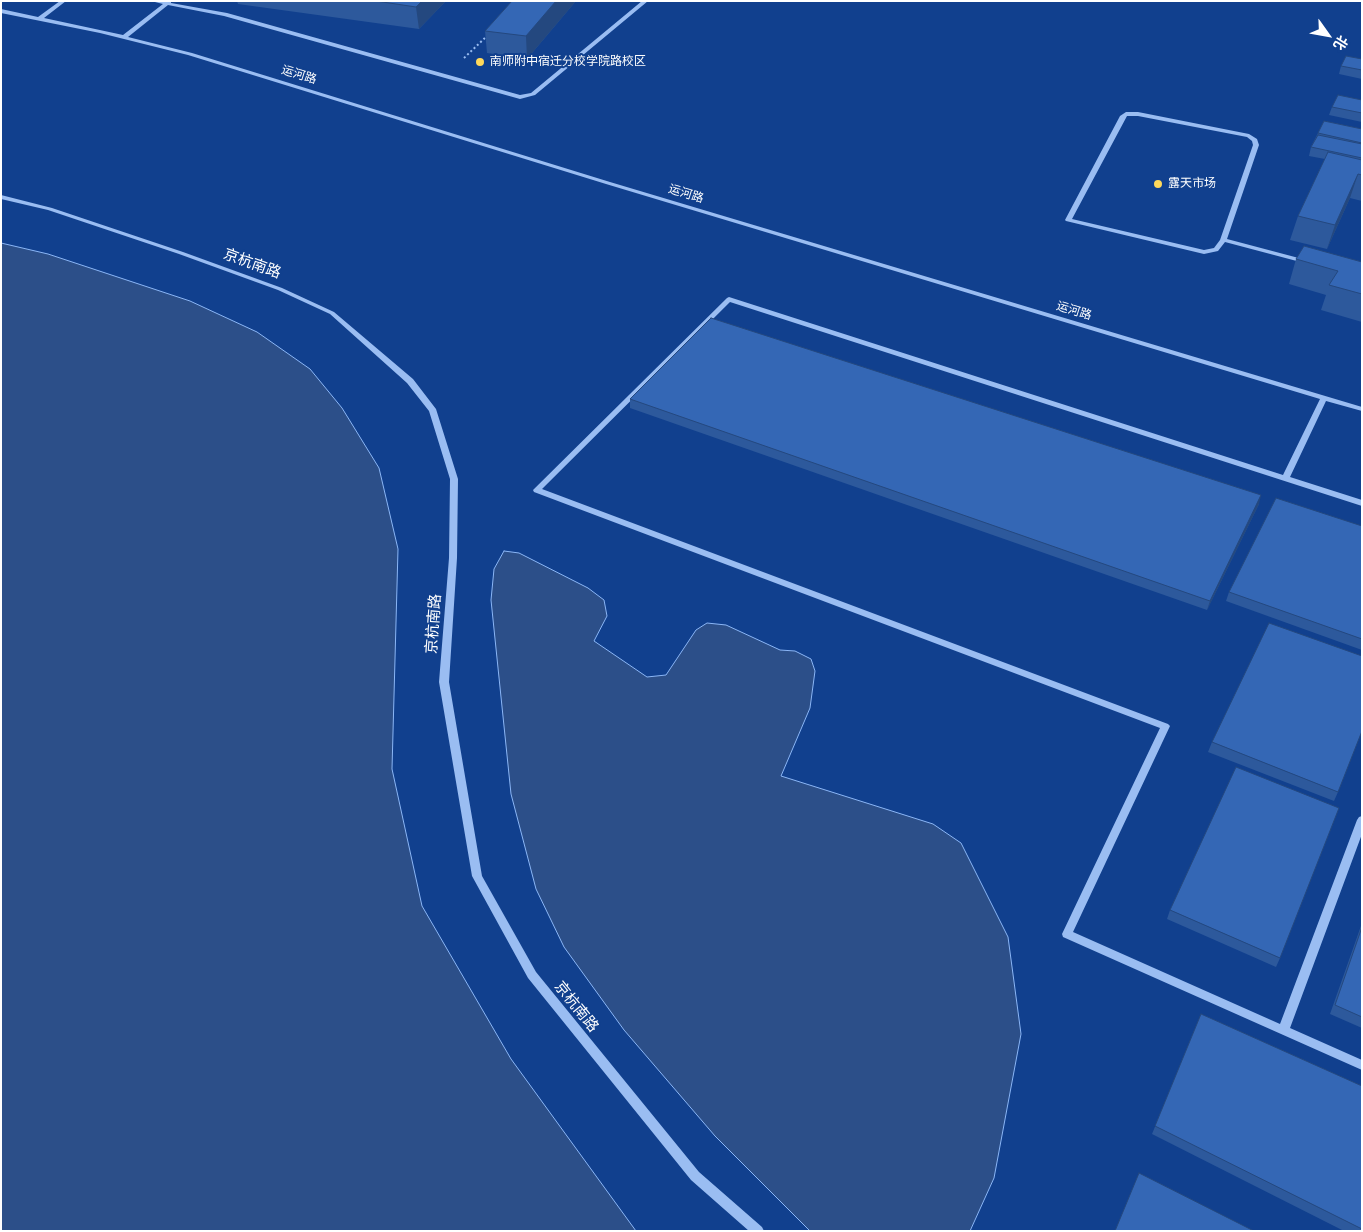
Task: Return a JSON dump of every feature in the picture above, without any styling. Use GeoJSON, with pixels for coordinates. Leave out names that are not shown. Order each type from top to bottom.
{"type":"FeatureCollection","features":[{"type":"Feature","properties":{"kind":"street"},"geometry":{"type":"LineString","coordinates":[[40,18],[64,1]]}},
{"type":"Feature","properties":{"kind":"street"},"geometry":{"type":"LineString","coordinates":[[153,1],[168,2],[226,14],[520,98],[533,94],[646,1]]}},
{"type":"Feature","properties":{"kind":"street"},"geometry":{"type":"LineString","coordinates":[[124,37],[168,2]]}},
{"type":"Feature","properties":{"kind":"street","name":"运河路"},"geometry":{"type":"LineString","coordinates":[[1,11],[124,37],[289,84],[617,185],[1362,409]]}},
{"type":"Feature","properties":{"kind":"street"},"geometry":{"type":"LineString","coordinates":[[1138,114],[1244,135],[1255,140],[1256,145],[1223,240],[1216,250],[1204,252],[1068,220],[1124,116],[1138,114]]}},
{"type":"Feature","properties":{"kind":"street","name":"京杭南路"},"geometry":{"type":"LineString","coordinates":[[1,197],[50,210],[181,253],[280,289],[332,313],[410,381],[433,411],[454,479],[453,558],[444,682],[477,876],[532,975],[696,1176],[758,1231]]}},
{"type":"Feature","properties":{"kind":"street"},"geometry":{"type":"LineString","coordinates":[[1223,240],[1316,264]]}},
{"type":"Feature","properties":{"kind":"street"},"geometry":{"type":"LineString","coordinates":[[1362,503],[728,299],[537,490],[1165,726],[1067,934],[1362,1065]]}},
{"type":"Feature","properties":{"kind":"street"},"geometry":{"type":"LineString","coordinates":[[1285,478],[1324,398]]}},
{"type":"Feature","properties":{"kind":"lane"},"geometry":{"type":"LineString","coordinates":[[1284,1030],[1362,820]]}},
{"type":"Feature","properties":{"kind":"path"},"geometry":{"type":"LineString","coordinates":[[443,77],[492,29]]}},
{"type":"Feature","properties":{"kind":"water"},"geometry":{"type":"Polygon","coordinates":[[[1,243],[48,254],[190,301],[257,332],[310,369],[342,408],[379,468],[398,549],[392,769],[422,906],[511,1059],[636,1231],[1,1231],[1,243]]]}},
{"type":"Feature","properties":{"kind":"water"},"geometry":{"type":"Polygon","coordinates":[[[504,551],[519,553],[588,588],[604,600],[607,616],[594,641],[647,677],[666,675],[696,630],[707,623],[726,625],[780,650],[795,651],[811,659],[815,671],[810,708],[781,776],[933,824],[961,843],[1008,937],[1021,1034],[994,1178],[970,1231],[810,1231],[715,1136],[624,1030],[564,947],[536,889],[511,794],[491,600],[494,569],[504,551]]]}},
{"type":"Feature","properties":{"kind":"building"},"geometry":{"type":"Polygon","coordinates":[[[376,1],[422,1],[416,7],[376,1]]]}},
{"type":"Feature","properties":{"kind":"building"},"geometry":{"type":"Polygon","coordinates":[[[512,1],[556,1],[526,36],[485,31],[512,1]]]}},
{"type":"Feature","properties":{"kind":"building"},"geometry":{"type":"Polygon","coordinates":[[[1346,56],[1362,59],[1362,70],[1341,66],[1346,56]]]}},
{"type":"Feature","properties":{"kind":"building"},"geometry":{"type":"Polygon","coordinates":[[[1338,95],[1362,100],[1362,113],[1332,107],[1338,95]]]}},
{"type":"Feature","properties":{"kind":"building"},"geometry":{"type":"Polygon","coordinates":[[[1324,121],[1362,129],[1362,143],[1318,133],[1324,121]]]}},
{"type":"Feature","properties":{"kind":"building"},"geometry":{"type":"Polygon","coordinates":[[[1318,135],[1362,144],[1362,158],[1311,147],[1318,135]]]}},
{"type":"Feature","properties":{"kind":"building"},"geometry":{"type":"Polygon","coordinates":[[[1328,152],[1362,160],[1362,175],[1358,174],[1335,225],[1298,216],[1328,152]]]}},
{"type":"Feature","properties":{"kind":"building"},"geometry":{"type":"Polygon","coordinates":[[[1304,246],[1362,262],[1362,294],[1329,285],[1338,271],[1296,259],[1304,246]]]}},
{"type":"Feature","properties":{"kind":"building"},"geometry":{"type":"Polygon","coordinates":[[[711,318],[1261,495],[1210,601],[630,399],[711,318]]]}},
{"type":"Feature","properties":{"kind":"building"},"geometry":{"type":"Polygon","coordinates":[[[1276,498],[1362,526],[1362,639],[1229,592],[1276,498]]]}},
{"type":"Feature","properties":{"kind":"building"},"geometry":{"type":"Polygon","coordinates":[[[1269,623],[1362,656],[1362,731],[1338,792],[1212,742],[1269,623]]]}},
{"type":"Feature","properties":{"kind":"building"},"geometry":{"type":"Polygon","coordinates":[[[1236,767],[1339,808],[1280,958],[1170,910],[1236,767]]]}},
{"type":"Feature","properties":{"kind":"building"},"geometry":{"type":"Polygon","coordinates":[[[1362,927],[1362,1017],[1335,1005],[1362,927]]]}},
{"type":"Feature","properties":{"kind":"building"},"geometry":{"type":"Polygon","coordinates":[[[1201,1014],[1362,1086],[1362,1229],[1155,1126],[1201,1014]]]}},
{"type":"Feature","properties":{"kind":"building"},"geometry":{"type":"Polygon","coordinates":[[[1139,1173],[1254,1231],[1115,1231],[1139,1173]]]}},
{"type":"Feature","properties":{"kind":"place","name":"南师附中宿迁分校学院路校区"},"geometry":{"type":"Point","coordinates":[480,62]}},
{"type":"Feature","properties":{"kind":"place","name":"露天市场"},"geometry":{"type":"Point","coordinates":[1158,184]}}]}
